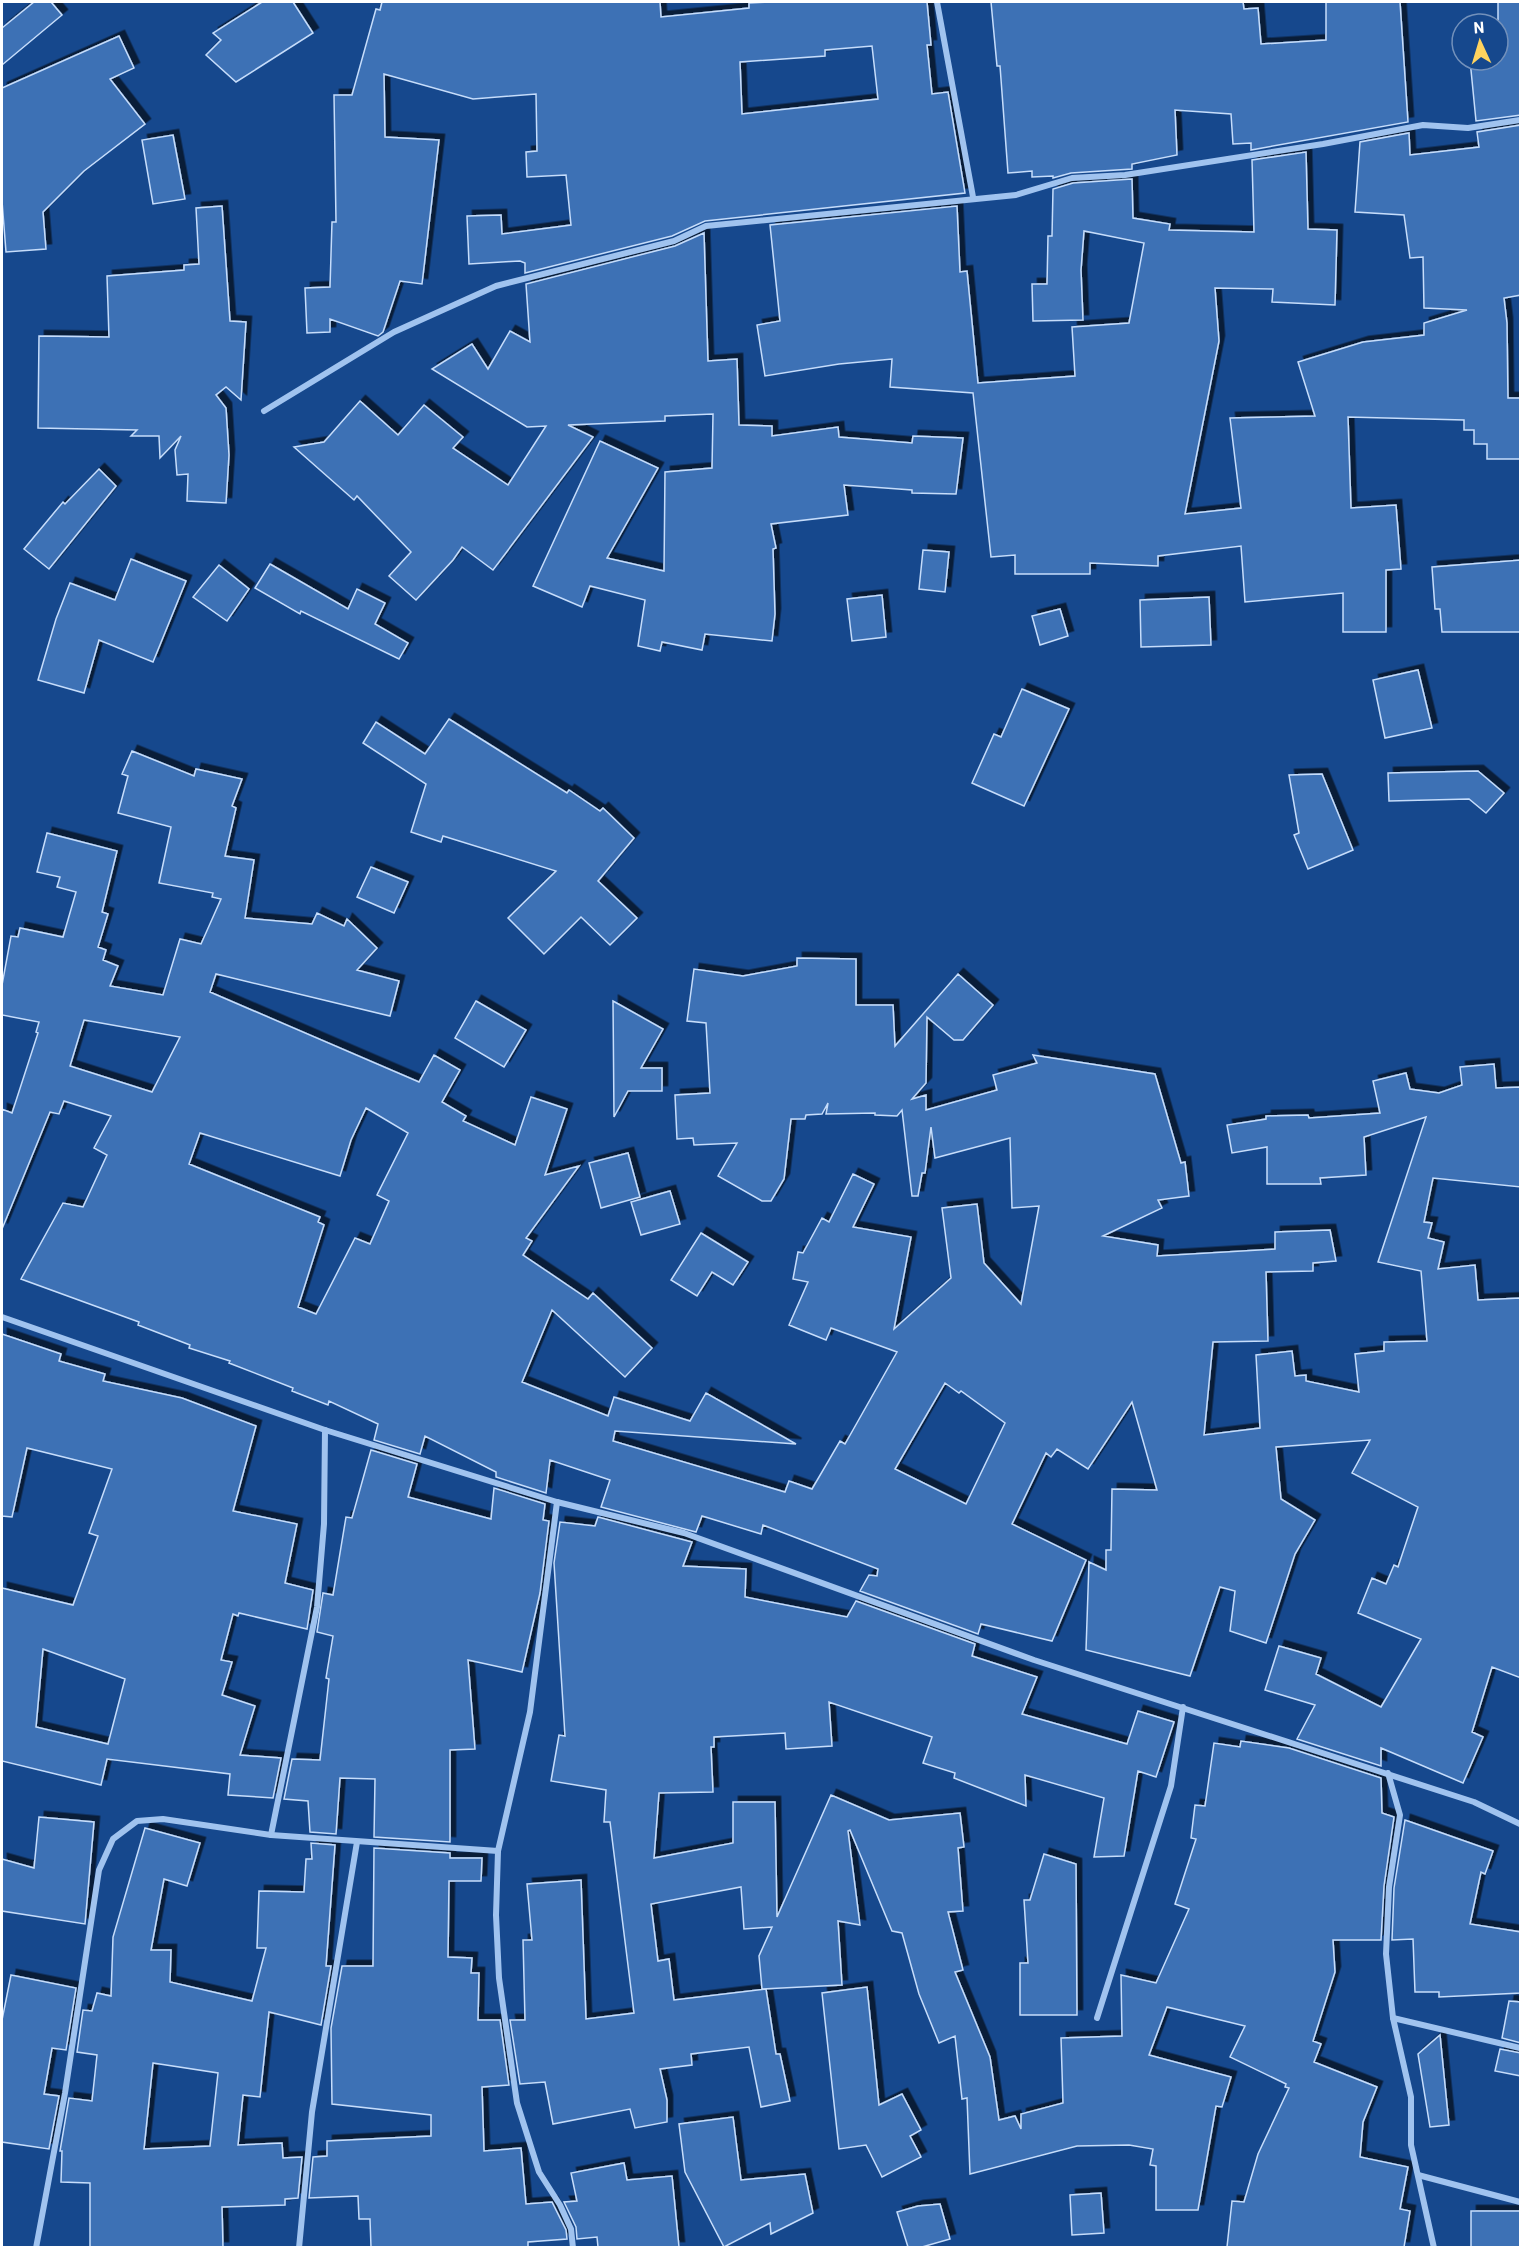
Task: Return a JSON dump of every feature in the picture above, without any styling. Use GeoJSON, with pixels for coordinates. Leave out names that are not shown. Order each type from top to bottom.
{"type":"FeatureCollection","features":[{"type":"Feature","properties":{"kind":"street"},"geometry":{"type":"LineString","coordinates":[[937,2],[973,197]]}},
{"type":"Feature","properties":{"kind":"street"},"geometry":{"type":"LineString","coordinates":[[264,411],[394,332],[496,286],[674,241],[706,226],[973,197],[1016,195],[1072,178],[1125,175],[1323,144],[1423,125],[1468,128],[1521,120]]}},
{"type":"Feature","properties":{"kind":"street"},"geometry":{"type":"LineString","coordinates":[[2,1317],[325,1430],[557,1502],[684,1533],[1034,1660],[1474,1802],[1521,1824]]}},
{"type":"Feature","properties":{"kind":"street"},"geometry":{"type":"LineString","coordinates":[[272,1835],[317,1607],[324,1524],[325,1430]]}},
{"type":"Feature","properties":{"kind":"street"},"geometry":{"type":"LineString","coordinates":[[557,1502],[530,1712],[498,1851],[496,1915],[499,1978],[511,2076],[528,2143],[539,2172],[561,2205],[571,2229],[573,2247]]}},
{"type":"Feature","properties":{"kind":"street"},"geometry":{"type":"LineString","coordinates":[[1096,2018],[1171,1786],[1183,1707]]}},
{"type":"Feature","properties":{"kind":"street"},"geometry":{"type":"LineString","coordinates":[[1388,1773],[1400,1815],[1389,1887],[1386,1954],[1393,2018],[1411,2097],[1411,2145],[1434,2247]]}},
{"type":"Feature","properties":{"kind":"street"},"geometry":{"type":"LineString","coordinates":[[36,2247],[65,2093],[99,1870],[113,1839],[137,1821],[163,1819],[272,1835],[498,1851]]}},
{"type":"Feature","properties":{"kind":"street"},"geometry":{"type":"LineString","coordinates":[[299,2247],[312,2112],[357,1842]]}},
{"type":"Feature","properties":{"kind":"street"},"geometry":{"type":"LineString","coordinates":[[1393,2018],[1521,2048]]}},
{"type":"Feature","properties":{"kind":"street"},"geometry":{"type":"LineString","coordinates":[[1418,2175],[1521,2202]]}},
{"type":"Feature","properties":{"kind":"building"},"geometry":{"type":"Polygon","coordinates":[[[34,2],[51,2],[62,15],[2,65],[2,28],[34,2]]]}},
{"type":"Feature","properties":{"kind":"building"},"geometry":{"type":"Polygon","coordinates":[[[262,2],[293,2],[313,33],[236,82],[206,55],[221,40],[213,33],[262,2]]]}},
{"type":"Feature","properties":{"kind":"building"},"geometry":{"type":"Polygon","coordinates":[[[382,2],[660,2],[661,17],[749,8],[749,3],[927,2],[931,45],[927,45],[932,94],[948,92],[965,193],[705,221],[672,236],[525,273],[525,263],[520,261],[469,264],[467,216],[501,215],[502,234],[571,225],[566,175],[527,177],[526,152],[537,151],[536,94],[473,99],[384,74],[385,137],[439,140],[422,284],[400,281],[383,332],[378,336],[330,319],[330,332],[307,333],[305,288],[330,287],[332,222],[336,222],[334,95],[352,95],[376,9],[380,10],[382,2]],[[872,46],[825,50],[825,56],[740,62],[742,114],[878,99],[872,46]]]}},
{"type":"Feature","properties":{"kind":"building"},"geometry":{"type":"Polygon","coordinates":[[[991,2],[1243,2],[1244,9],[1258,8],[1261,44],[1326,40],[1326,2],[1400,2],[1408,122],[1251,150],[1251,143],[1233,144],[1231,114],[1175,110],[1177,155],[1132,164],[1132,169],[1071,173],[1053,178],[1053,176],[1032,177],[1032,171],[1008,173],[1000,66],[997,66],[991,2]]]}},
{"type":"Feature","properties":{"kind":"building"},"geometry":{"type":"Polygon","coordinates":[[[1498,2],[1521,2],[1521,115],[1476,121],[1471,72],[1510,72],[1510,12],[1498,12],[1498,2]]]}},
{"type":"Feature","properties":{"kind":"building"},"geometry":{"type":"Polygon","coordinates":[[[119,36],[134,68],[110,79],[145,124],[84,171],[43,212],[46,249],[6,252],[2,201],[2,88],[119,36]]]}},
{"type":"Feature","properties":{"kind":"building"},"geometry":{"type":"Polygon","coordinates":[[[1521,125],[1521,295],[1504,298],[1507,323],[1508,398],[1521,398],[1521,459],[1487,459],[1487,444],[1474,444],[1474,430],[1464,430],[1464,420],[1348,417],[1351,508],[1396,505],[1401,569],[1386,570],[1386,632],[1343,632],[1343,593],[1245,602],[1241,546],[1158,556],[1158,566],[1090,563],[1090,574],[1015,574],[1015,555],[991,557],[973,393],[890,387],[892,359],[839,364],[765,376],[757,325],[780,321],[770,225],[957,206],[960,272],[967,271],[978,383],[1075,376],[1072,327],[1129,323],[1144,243],[1084,231],[1081,270],[1083,320],[1033,321],[1032,284],[1047,284],[1048,236],[1052,236],[1053,189],[1073,183],[1132,179],[1133,218],[1170,224],[1169,230],[1254,232],[1252,160],[1306,152],[1308,229],[1337,230],[1335,305],[1272,302],[1273,289],[1215,288],[1219,341],[1185,514],[1241,508],[1230,418],[1315,416],[1298,362],[1363,342],[1424,335],[1424,323],[1467,310],[1424,308],[1423,257],[1410,258],[1404,215],[1355,212],[1360,142],[1409,133],[1410,155],[1479,147],[1477,132],[1521,125]]]}},
{"type":"Feature","properties":{"kind":"building"},"geometry":{"type":"Polygon","coordinates":[[[173,135],[185,199],[153,204],[142,140],[173,135]]]}},
{"type":"Feature","properties":{"kind":"building"},"geometry":{"type":"Polygon","coordinates":[[[222,206],[230,321],[246,322],[241,400],[226,387],[216,395],[226,408],[229,455],[226,503],[187,501],[188,474],[177,475],[175,450],[181,436],[160,458],[159,436],[131,436],[137,430],[38,428],[39,336],[109,337],[107,276],[184,270],[184,265],[199,264],[196,208],[222,206]]]}},
{"type":"Feature","properties":{"kind":"building"},"geometry":{"type":"Polygon","coordinates":[[[704,233],[708,361],[737,359],[739,425],[772,426],[772,436],[838,427],[839,437],[912,443],[913,436],[963,438],[956,494],[912,493],[912,490],[844,485],[848,515],[771,524],[776,548],[773,549],[775,614],[772,641],[705,634],[702,650],[662,642],[660,651],[638,646],[645,600],[590,586],[582,607],[533,586],[600,441],[658,468],[607,558],[664,571],[665,472],[712,468],[713,414],[665,416],[665,421],[568,425],[593,437],[493,570],[462,547],[416,600],[389,576],[411,552],[357,496],[354,500],[294,447],[324,442],[360,401],[398,435],[424,405],[463,437],[453,448],[508,485],[546,426],[527,427],[432,369],[472,344],[488,369],[510,331],[530,342],[526,284],[675,246],[704,233]]]}},
{"type":"Feature","properties":{"kind":"building"},"geometry":{"type":"Polygon","coordinates":[[[99,469],[116,486],[49,569],[24,549],[63,502],[65,504],[99,469]]]}},
{"type":"Feature","properties":{"kind":"building"},"geometry":{"type":"Polygon","coordinates":[[[923,550],[949,552],[945,592],[919,589],[923,550]]]}},
{"type":"Feature","properties":{"kind":"building"},"geometry":{"type":"Polygon","coordinates":[[[131,559],[186,581],[153,662],[99,640],[84,693],[38,680],[56,619],[70,583],[115,600],[131,559]]]}},
{"type":"Feature","properties":{"kind":"building"},"geometry":{"type":"Polygon","coordinates":[[[1521,560],[1521,632],[1442,632],[1440,609],[1435,609],[1432,567],[1521,560]]]}},
{"type":"Feature","properties":{"kind":"building"},"geometry":{"type":"Polygon","coordinates":[[[270,564],[348,609],[357,589],[385,603],[375,624],[408,643],[399,659],[301,611],[300,614],[255,588],[270,564]]]}},
{"type":"Feature","properties":{"kind":"building"},"geometry":{"type":"Polygon","coordinates":[[[219,565],[249,589],[227,621],[193,597],[219,565]]]}},
{"type":"Feature","properties":{"kind":"building"},"geometry":{"type":"Polygon","coordinates":[[[882,595],[886,637],[852,641],[847,599],[882,595]]]}},
{"type":"Feature","properties":{"kind":"building"},"geometry":{"type":"Polygon","coordinates":[[[1209,597],[1211,645],[1141,647],[1140,600],[1209,597]]]}},
{"type":"Feature","properties":{"kind":"building"},"geometry":{"type":"Polygon","coordinates":[[[1060,609],[1068,636],[1040,645],[1032,616],[1060,609]]]}},
{"type":"Feature","properties":{"kind":"building"},"geometry":{"type":"Polygon","coordinates":[[[1418,670],[1432,728],[1385,738],[1373,680],[1418,670]]]}},
{"type":"Feature","properties":{"kind":"building"},"geometry":{"type":"Polygon","coordinates":[[[1022,689],[1069,709],[1024,806],[972,783],[994,734],[1001,737],[1022,689]]]}},
{"type":"Feature","properties":{"kind":"building"},"geometry":{"type":"Polygon","coordinates":[[[449,719],[567,793],[569,790],[600,811],[603,808],[634,838],[598,881],[637,918],[610,945],[581,917],[544,954],[508,918],[556,871],[443,836],[441,842],[411,832],[426,784],[363,743],[376,722],[425,754],[449,719]]]}},
{"type":"Feature","properties":{"kind":"building"},"geometry":{"type":"Polygon","coordinates":[[[132,751],[194,776],[196,769],[242,779],[232,806],[236,808],[225,856],[254,860],[245,918],[312,924],[317,913],[344,926],[347,919],[377,948],[357,970],[399,981],[390,1016],[216,974],[210,992],[419,1082],[434,1055],[460,1070],[442,1102],[466,1116],[463,1121],[515,1145],[531,1097],[567,1109],[545,1175],[579,1166],[526,1238],[532,1241],[523,1255],[588,1299],[593,1293],[652,1348],[625,1377],[552,1310],[522,1382],[608,1416],[614,1397],[690,1421],[706,1393],[796,1444],[615,1431],[613,1441],[785,1492],[789,1481],[812,1489],[840,1441],[845,1444],[897,1352],[831,1328],[826,1340],[789,1325],[808,1282],[793,1279],[798,1252],[803,1253],[822,1218],[829,1222],[853,1174],[874,1184],[853,1227],[911,1237],[894,1329],[951,1278],[942,1208],[977,1204],[984,1263],[1021,1304],[1039,1206],[1012,1208],[1010,1138],[935,1158],[931,1127],[925,1173],[922,1173],[918,1196],[912,1196],[902,1110],[897,1116],[875,1115],[875,1113],[826,1114],[828,1103],[822,1114],[806,1115],[805,1119],[791,1119],[784,1179],[771,1201],[762,1201],[718,1176],[737,1143],[694,1145],[693,1138],[677,1139],[675,1095],[710,1093],[706,1023],[687,1021],[694,969],[743,976],[797,966],[797,958],[856,959],[856,1005],[893,1005],[895,1046],[958,974],[993,1005],[963,1040],[954,1040],[927,1017],[926,1083],[912,1099],[926,1095],[926,1110],[997,1090],[993,1075],[1037,1063],[1033,1055],[1155,1074],[1181,1163],[1185,1162],[1189,1196],[1158,1200],[1162,1208],[1103,1236],[1158,1245],[1157,1256],[1275,1249],[1275,1232],[1330,1230],[1336,1261],[1313,1263],[1313,1271],[1266,1272],[1268,1341],[1213,1342],[1204,1435],[1260,1428],[1256,1355],[1292,1351],[1295,1376],[1306,1375],[1306,1381],[1359,1392],[1355,1354],[1384,1351],[1384,1342],[1427,1341],[1421,1271],[1378,1262],[1426,1117],[1364,1137],[1366,1175],[1320,1178],[1321,1184],[1267,1184],[1267,1147],[1232,1153],[1227,1125],[1266,1119],[1266,1116],[1308,1115],[1309,1118],[1380,1113],[1373,1081],[1406,1073],[1410,1089],[1439,1093],[1462,1085],[1460,1067],[1494,1064],[1496,1088],[1521,1087],[1521,1187],[1433,1178],[1424,1222],[1432,1223],[1428,1238],[1444,1242],[1438,1269],[1475,1265],[1478,1300],[1521,1298],[1521,1678],[1492,1667],[1472,1732],[1483,1737],[1463,1783],[1381,1748],[1381,1766],[1297,1739],[1315,1705],[1265,1690],[1279,1646],[1321,1658],[1316,1674],[1381,1707],[1421,1639],[1358,1613],[1372,1578],[1386,1584],[1394,1565],[1398,1567],[1418,1507],[1352,1473],[1370,1440],[1276,1447],[1281,1499],[1315,1520],[1295,1554],[1266,1643],[1230,1631],[1235,1591],[1220,1587],[1190,1676],[1086,1650],[1089,1562],[1106,1570],[1106,1550],[1111,1550],[1112,1489],[1157,1490],[1132,1402],[1088,1469],[1057,1449],[1051,1457],[1046,1453],[1012,1524],[1086,1560],[1052,1641],[981,1624],[978,1634],[860,1591],[869,1575],[877,1576],[878,1569],[763,1525],[761,1534],[702,1516],[696,1532],[601,1507],[610,1480],[550,1460],[546,1493],[496,1477],[496,1472],[425,1436],[420,1454],[374,1440],[378,1424],[329,1401],[328,1405],[292,1391],[293,1388],[229,1363],[230,1361],[189,1348],[190,1345],[138,1325],[139,1322],[21,1279],[63,1203],[83,1207],[107,1155],[94,1148],[111,1116],[64,1101],[59,1114],[50,1112],[2,1229],[2,1109],[12,1113],[38,1033],[36,1032],[39,1022],[2,1015],[2,985],[11,936],[18,937],[20,928],[63,937],[76,892],[57,887],[60,877],[37,872],[47,833],[117,851],[102,912],[108,914],[98,947],[106,950],[103,960],[118,966],[110,986],[163,995],[180,939],[201,944],[221,899],[212,897],[213,893],[159,883],[171,827],[118,813],[128,776],[122,774],[132,751]],[[84,1020],[70,1066],[152,1092],[180,1037],[84,1020]],[[366,1108],[351,1140],[340,1176],[200,1133],[189,1164],[320,1217],[318,1222],[324,1225],[298,1307],[316,1314],[355,1238],[370,1244],[389,1201],[377,1195],[408,1133],[366,1108]],[[945,1383],[895,1469],[966,1504],[1005,1423],[961,1391],[959,1393],[945,1383]]]}},
{"type":"Feature","properties":{"kind":"building"},"geometry":{"type":"Polygon","coordinates":[[[1478,771],[1504,793],[1486,813],[1469,799],[1389,801],[1388,773],[1478,771]]]}},
{"type":"Feature","properties":{"kind":"building"},"geometry":{"type":"Polygon","coordinates":[[[1322,774],[1353,850],[1308,869],[1294,835],[1299,833],[1289,775],[1322,774]]]}},
{"type":"Feature","properties":{"kind":"building"},"geometry":{"type":"Polygon","coordinates":[[[371,867],[408,882],[394,913],[357,897],[371,867]]]}},
{"type":"Feature","properties":{"kind":"building"},"geometry":{"type":"Polygon","coordinates":[[[476,1001],[526,1030],[504,1067],[455,1038],[476,1001]]]}},
{"type":"Feature","properties":{"kind":"building"},"geometry":{"type":"Polygon","coordinates":[[[613,1001],[663,1029],[641,1068],[662,1068],[662,1091],[628,1091],[614,1117],[613,1001]]]}},
{"type":"Feature","properties":{"kind":"building"},"geometry":{"type":"Polygon","coordinates":[[[628,1153],[640,1197],[601,1208],[589,1163],[628,1153]]]}},
{"type":"Feature","properties":{"kind":"building"},"geometry":{"type":"Polygon","coordinates":[[[670,1191],[680,1224],[641,1235],[631,1202],[670,1191]]]}},
{"type":"Feature","properties":{"kind":"building"},"geometry":{"type":"Polygon","coordinates":[[[701,1233],[748,1262],[733,1285],[712,1272],[697,1296],[671,1280],[701,1233]]]}},
{"type":"Feature","properties":{"kind":"building"},"geometry":{"type":"Polygon","coordinates":[[[2,1334],[61,1354],[59,1361],[105,1374],[103,1381],[182,1398],[256,1426],[233,1511],[297,1524],[285,1583],[313,1590],[307,1629],[239,1613],[238,1616],[233,1614],[221,1660],[232,1662],[222,1695],[255,1706],[240,1755],[281,1758],[273,1798],[228,1795],[230,1774],[107,1759],[101,1785],[2,1761],[2,1588],[73,1605],[98,1536],[89,1533],[112,1469],[27,1448],[12,1517],[2,1516],[2,1334]],[[43,1649],[36,1727],[108,1744],[125,1679],[43,1649]]]}},
{"type":"Feature","properties":{"kind":"building"},"geometry":{"type":"Polygon","coordinates":[[[371,1450],[417,1464],[408,1497],[491,1519],[494,1488],[545,1504],[543,1520],[549,1521],[540,1593],[522,1672],[468,1660],[475,1749],[450,1750],[450,1842],[374,1837],[375,1779],[340,1778],[336,1834],[310,1832],[308,1801],[284,1799],[292,1759],[320,1760],[329,1679],[326,1678],[333,1636],[317,1632],[323,1593],[333,1595],[346,1517],[352,1518],[371,1450]]]}},
{"type":"Feature","properties":{"kind":"building"},"geometry":{"type":"Polygon","coordinates":[[[598,1517],[692,1542],[683,1566],[746,1569],[745,1597],[847,1617],[856,1601],[975,1644],[972,1656],[1037,1677],[1022,1714],[1127,1744],[1138,1711],[1174,1722],[1156,1777],[1138,1771],[1124,1856],[1094,1857],[1104,1798],[1025,1775],[1026,1806],[954,1778],[955,1773],[923,1763],[932,1737],[829,1702],[832,1746],[786,1749],[785,1733],[714,1737],[714,1747],[711,1747],[713,1792],[659,1793],[654,1858],[733,1843],[733,1802],[775,1802],[777,1917],[831,1795],[889,1820],[960,1813],[964,1847],[958,1848],[963,1911],[948,1912],[963,1970],[955,1972],[990,2057],[999,2120],[1015,2116],[1021,2129],[1021,2114],[1063,2103],[1061,2038],[1122,2036],[1121,1975],[1156,1983],[1189,1909],[1175,1904],[1196,1839],[1191,1838],[1195,1805],[1205,1806],[1214,1743],[1240,1747],[1241,1741],[1289,1748],[1381,1778],[1382,1813],[1394,1817],[1384,1886],[1381,1940],[1333,1940],[1335,1972],[1313,2041],[1321,2044],[1314,2062],[1377,2087],[1363,2122],[1360,2157],[1408,2167],[1400,2209],[1410,2211],[1404,2247],[1227,2247],[1232,2201],[1244,2202],[1258,2154],[1289,2088],[1285,2087],[1286,2084],[1230,2057],[1245,2026],[1167,2007],[1149,2055],[1231,2077],[1222,2107],[1216,2106],[1198,2210],[1156,2210],[1156,2166],[1150,2165],[1153,2149],[1129,2145],[1077,2146],[970,2174],[967,2098],[962,2099],[955,2036],[939,2043],[919,1994],[902,1933],[892,1931],[850,1830],[848,1831],[860,1925],[838,1921],[842,1985],[762,1989],[759,1956],[772,1927],[744,1929],[741,1887],[651,1904],[658,1961],[669,1959],[674,2000],[766,1989],[776,2054],[780,2054],[790,2101],[761,2107],[749,2047],[691,2054],[692,2065],[660,2069],[667,2100],[667,2122],[635,2128],[630,2109],[553,2124],[545,2082],[520,2084],[510,2020],[525,2020],[523,1940],[532,1940],[527,1884],[581,1880],[586,2019],[634,2013],[610,1822],[604,1822],[606,1790],[551,1781],[559,1735],[565,1736],[554,1563],[560,1522],[595,1526],[598,1517]]]}},
{"type":"Feature","properties":{"kind":"building"},"geometry":{"type":"Polygon","coordinates":[[[39,1817],[94,1822],[85,1924],[2,1911],[2,1859],[34,1868],[39,1817]]]}},
{"type":"Feature","properties":{"kind":"building"},"geometry":{"type":"Polygon","coordinates":[[[1405,1820],[1493,1851],[1485,1874],[1481,1872],[1470,1924],[1521,1932],[1521,1993],[1439,1997],[1439,1992],[1415,1992],[1413,1939],[1392,1940],[1394,1888],[1405,1820]]]}},
{"type":"Feature","properties":{"kind":"building"},"geometry":{"type":"Polygon","coordinates":[[[145,1828],[200,1843],[187,1886],[164,1879],[151,1950],[171,1950],[170,1982],[252,2001],[266,1948],[257,1948],[259,1891],[304,1892],[306,1859],[312,1859],[311,1843],[335,1845],[326,1966],[331,1966],[321,2025],[269,2012],[260,2097],[243,2095],[238,2145],[282,2143],[283,2158],[302,2157],[298,2198],[285,2199],[285,2205],[222,2207],[223,2247],[90,2247],[90,2183],[61,2182],[62,2151],[60,2151],[69,2098],[92,2101],[97,2055],[77,2052],[83,2010],[92,2011],[97,1993],[111,1996],[113,1937],[145,1828]],[[153,2063],[144,2149],[210,2146],[218,2073],[153,2063]]]}},
{"type":"Feature","properties":{"kind":"building"},"geometry":{"type":"Polygon","coordinates":[[[374,1848],[450,1853],[450,1858],[482,1858],[481,1881],[449,1881],[448,1957],[472,1958],[471,1973],[479,1973],[478,2020],[500,2020],[509,2085],[482,2087],[484,2151],[521,2148],[526,2204],[552,2202],[566,2230],[567,2239],[528,2242],[528,2247],[371,2247],[370,2219],[359,2219],[358,2196],[309,2198],[313,2157],[327,2156],[327,2141],[431,2136],[431,2115],[332,2104],[331,2028],[342,1966],[373,1966],[374,1848]]]}},
{"type":"Feature","properties":{"kind":"building"},"geometry":{"type":"Polygon","coordinates":[[[1044,1854],[1076,1864],[1077,2015],[1020,2015],[1020,1963],[1028,1963],[1024,1900],[1030,1900],[1044,1854]]]}},
{"type":"Feature","properties":{"kind":"building"},"geometry":{"type":"Polygon","coordinates":[[[11,1975],[76,1988],[66,2050],[52,2048],[44,2094],[59,2096],[49,2149],[2,2142],[2,2020],[11,1975]]]}},
{"type":"Feature","properties":{"kind":"building"},"geometry":{"type":"Polygon","coordinates":[[[867,1987],[879,2105],[902,2094],[921,2130],[910,2136],[921,2157],[882,2177],[866,2145],[839,2149],[822,1993],[867,1987]]]}},
{"type":"Feature","properties":{"kind":"building"},"geometry":{"type":"Polygon","coordinates":[[[1509,2001],[1521,2002],[1521,2043],[1502,2038],[1509,2001]]]}},
{"type":"Feature","properties":{"kind":"building"},"geometry":{"type":"Polygon","coordinates":[[[1440,2035],[1449,2125],[1430,2127],[1418,2054],[1440,2035]]]}},
{"type":"Feature","properties":{"kind":"building"},"geometry":{"type":"Polygon","coordinates":[[[1500,2049],[1521,2053],[1521,2076],[1495,2071],[1500,2049]]]}},
{"type":"Feature","properties":{"kind":"building"},"geometry":{"type":"Polygon","coordinates":[[[733,2117],[741,2180],[805,2174],[813,2213],[771,2234],[770,2223],[724,2247],[685,2172],[679,2124],[733,2117]]]}},
{"type":"Feature","properties":{"kind":"building"},"geometry":{"type":"Polygon","coordinates":[[[624,2163],[627,2180],[672,2176],[679,2247],[598,2247],[597,2237],[577,2239],[576,2227],[564,2202],[577,2201],[571,2173],[624,2163]]]}},
{"type":"Feature","properties":{"kind":"building"},"geometry":{"type":"Polygon","coordinates":[[[1101,2193],[1104,2233],[1072,2235],[1070,2195],[1101,2193]]]}},
{"type":"Feature","properties":{"kind":"building"},"geometry":{"type":"Polygon","coordinates":[[[940,2204],[950,2239],[922,2247],[908,2247],[897,2212],[918,2206],[940,2204]]]}},
{"type":"Feature","properties":{"kind":"building"},"geometry":{"type":"Polygon","coordinates":[[[1471,2211],[1521,2211],[1521,2247],[1471,2247],[1471,2211]]]}}]}
